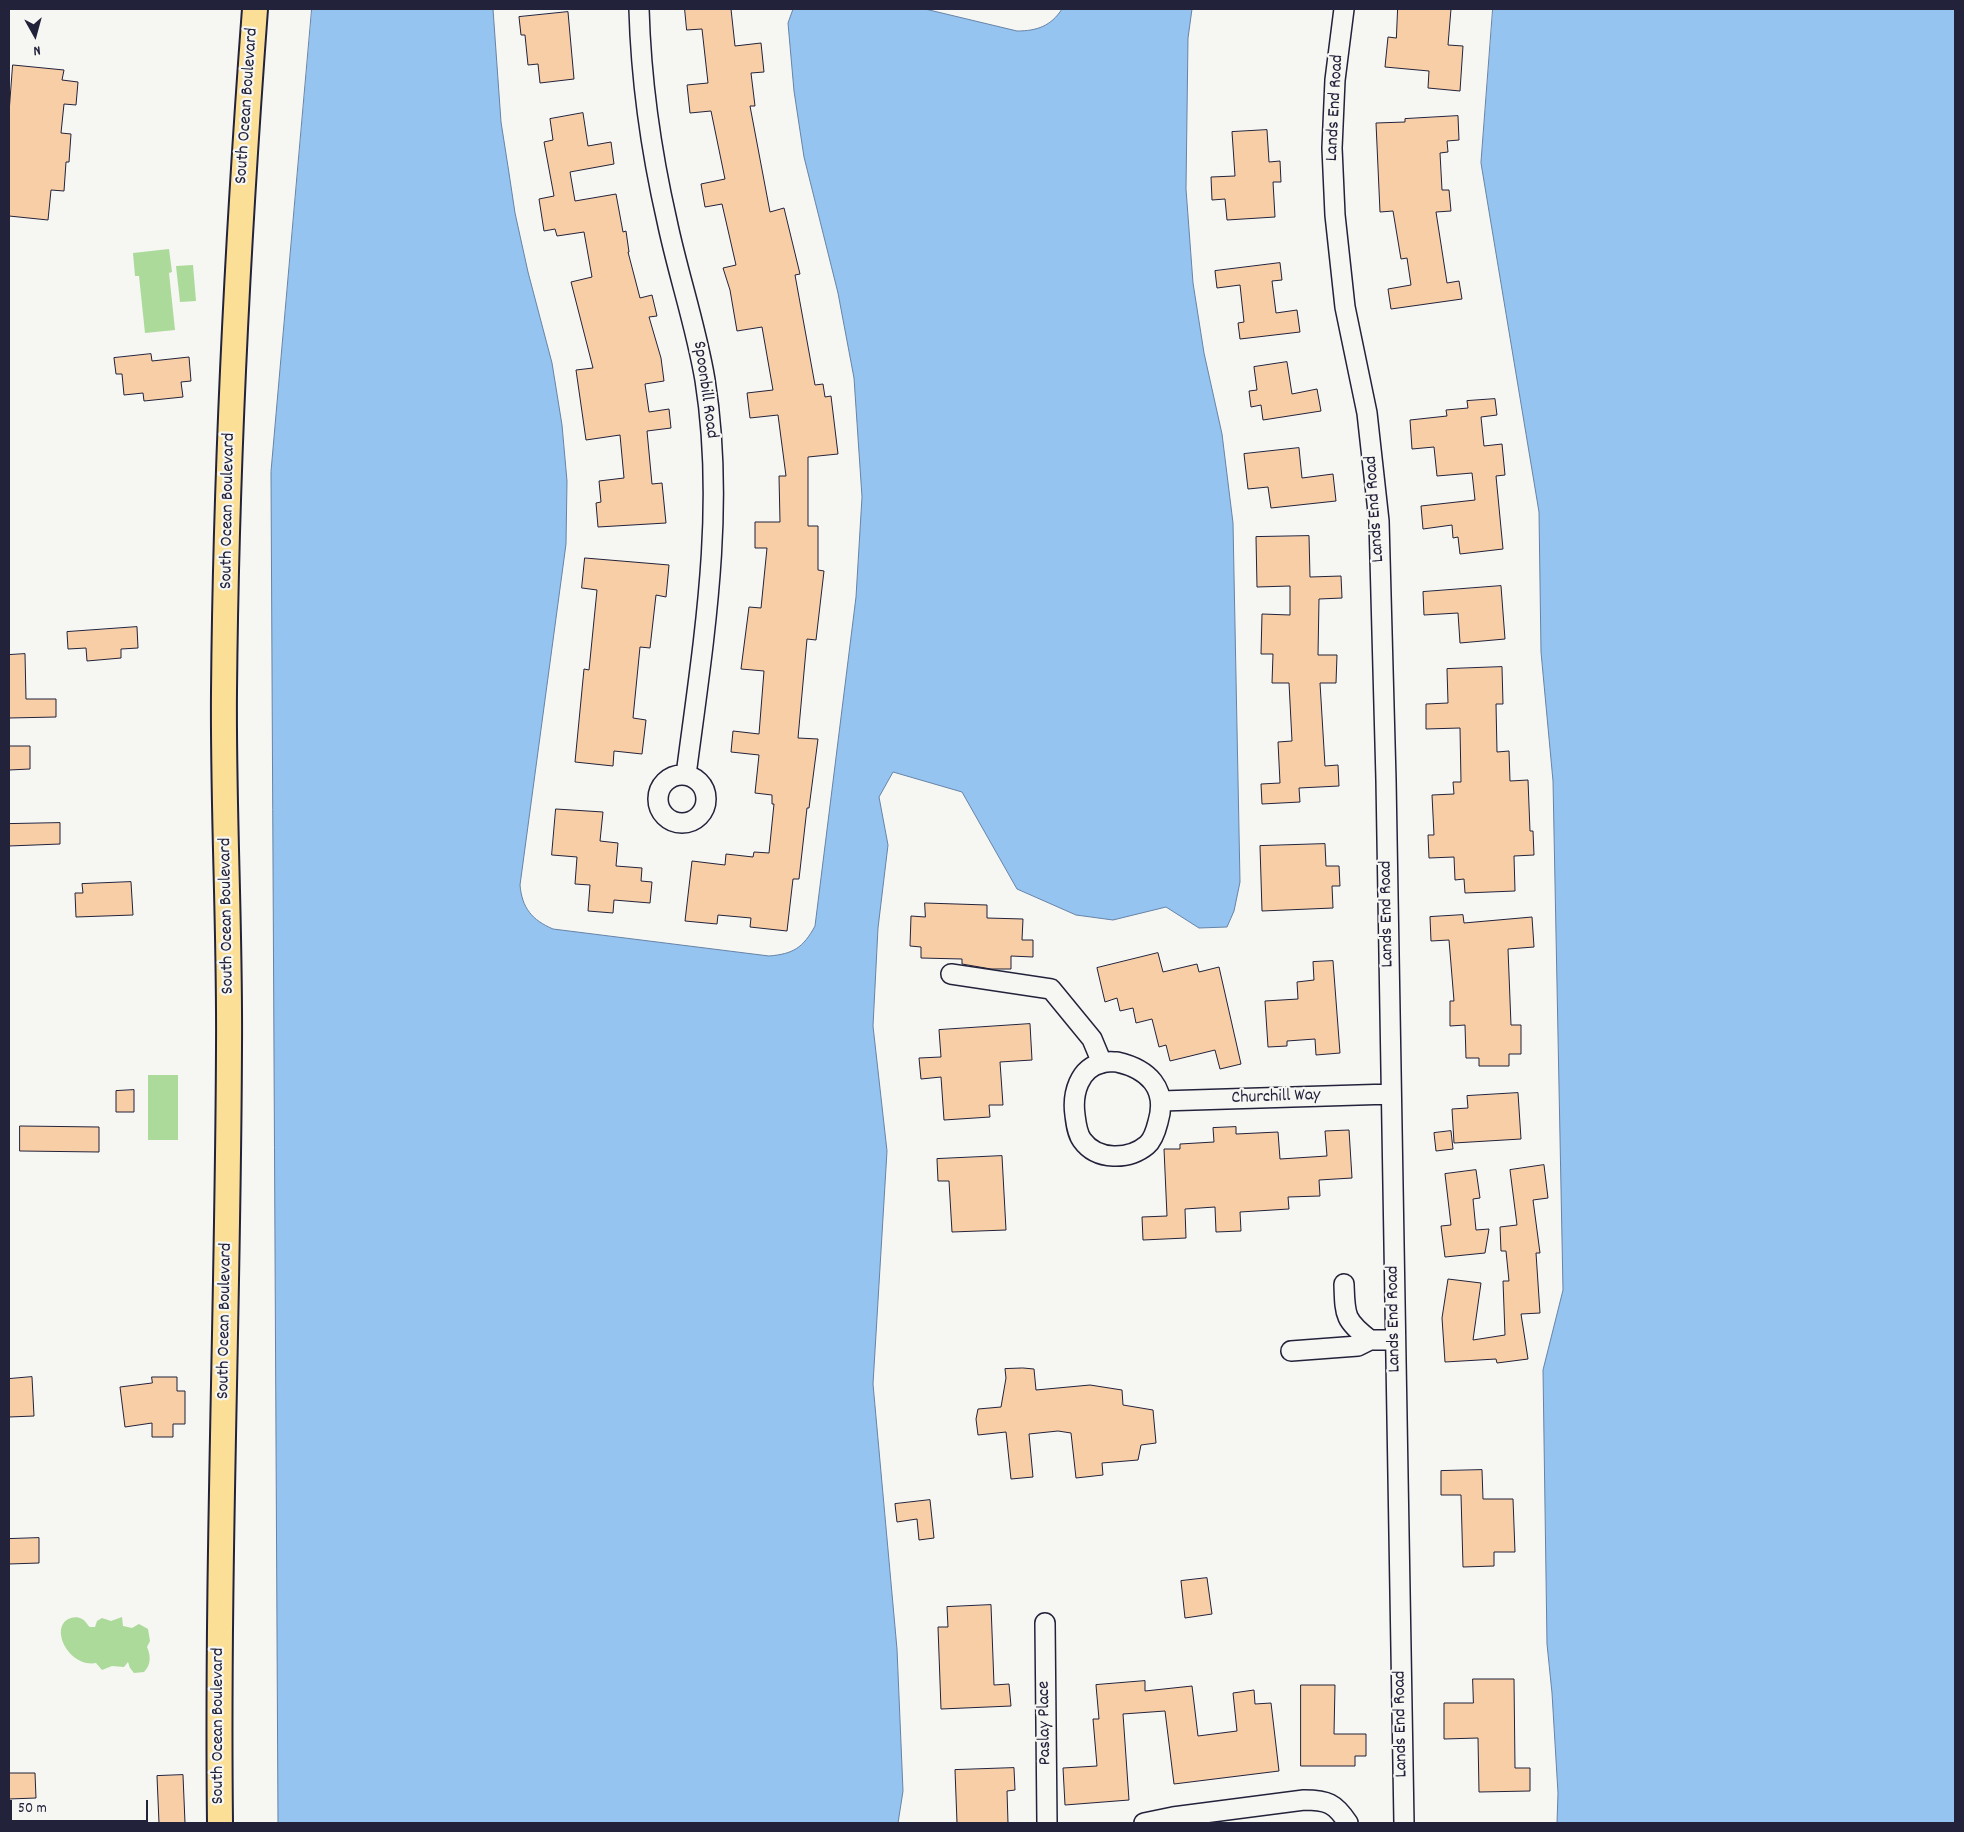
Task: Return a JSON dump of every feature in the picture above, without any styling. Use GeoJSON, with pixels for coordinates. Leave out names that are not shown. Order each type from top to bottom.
{"type":"FeatureCollection","features":[{"type":"Feature","properties":{"kind":"main road","name":"South Ocean Boulevard"},"geometry":{"type":"LineString","coordinates":[[220,1823],[219,1668],[227,1287],[230,971],[224,694],[231,422],[244,150],[255,9]]}},
{"type":"Feature","properties":{"kind":"street","name":"Spoonbill Road"},"geometry":{"type":"LineString","coordinates":[[639,9],[642,65],[653,155],[667,223],[690,310],[705,380],[712,449],[714,526],[712,565],[686,775]]}},
{"type":"Feature","properties":{"kind":"street","name":"Lands End Road"},"geometry":{"type":"LineString","coordinates":[[1344,9],[1335,90],[1332,148],[1335,215],[1345,307],[1367,413],[1379,521],[1404,1823]]}},
{"type":"Feature","properties":{"kind":"street"},"geometry":{"type":"LineString","coordinates":[[951,974],[1051,989],[1092,1039],[1102,1062]]}},
{"type":"Feature","properties":{"kind":"street"},"geometry":{"type":"LineString","coordinates":[[1102,1062],[1132,1065],[1146,1074],[1156,1085],[1161,1101],[1161,1113],[1151,1142],[1139,1152],[1124,1156],[1108,1156],[1093,1151],[1082,1140],[1076,1128],[1074,1096],[1078,1082],[1087,1070],[1102,1062]]}},
{"type":"Feature","properties":{"kind":"street","name":"Churchill Way"},"geometry":{"type":"LineString","coordinates":[[1161,1101],[1391,1094]]}},
{"type":"Feature","properties":{"kind":"street"},"geometry":{"type":"LineString","coordinates":[[1344,1284],[1344,1307],[1347,1317],[1352,1325],[1370,1340]]}},
{"type":"Feature","properties":{"kind":"street"},"geometry":{"type":"LineString","coordinates":[[1291,1351],[1358,1346],[1370,1340],[1395,1340]]}},
{"type":"Feature","properties":{"kind":"street","name":"Paslay Place"},"geometry":{"type":"LineString","coordinates":[[1045,1623],[1047,1823]]}},
{"type":"Feature","properties":{"kind":"street"},"geometry":{"type":"LineString","coordinates":[[1144,1823],[1173,1817],[1316,1800],[1330,1802],[1341,1811],[1348,1823]]}},
{"type":"Feature","properties":{"kind":"green space"},"geometry":{"type":"Polygon","coordinates":[[[169,249],[172,272],[169,273],[175,330],[145,333],[139,276],[135,276],[133,253],[169,249]]]}},
{"type":"Feature","properties":{"kind":"green space"},"geometry":{"type":"Polygon","coordinates":[[[193,265],[196,301],[180,302],[176,266],[193,265]]]}},
{"type":"Feature","properties":{"kind":"green space"},"geometry":{"type":"Polygon","coordinates":[[[148,1075],[178,1075],[178,1140],[148,1140],[148,1075]]]}},
{"type":"Feature","properties":{"kind":"green space"},"geometry":{"type":"Polygon","coordinates":[[[122,1617],[123,1626],[132,1628],[139,1624],[148,1629],[150,1641],[147,1647],[150,1660],[144,1672],[134,1673],[128,1662],[124,1667],[112,1666],[102,1670],[96,1663],[86,1663],[77,1659],[64,1645],[61,1629],[64,1622],[71,1618],[81,1618],[90,1627],[95,1627],[97,1621],[102,1618],[111,1621],[122,1617]]]}},
{"type":"Feature","properties":{"kind":"water"},"geometry":{"type":"Polygon","coordinates":[[[312,9],[493,9],[501,122],[515,213],[528,272],[552,363],[562,425],[567,481],[566,544],[520,885],[526,907],[539,922],[553,929],[769,956],[785,954],[796,949],[802,945],[815,926],[856,597],[862,497],[854,378],[838,293],[804,157],[794,91],[788,23],[793,9],[925,9],[1017,31],[1037,29],[1053,20],[1062,9],[1192,9],[1188,38],[1186,189],[1193,283],[1204,353],[1222,434],[1233,523],[1240,882],[1234,911],[1227,927],[1199,928],[1166,907],[1113,920],[1076,915],[1017,889],[962,792],[893,772],[879,797],[888,845],[878,928],[873,1026],[887,1151],[873,1384],[897,1649],[903,1791],[898,1823],[278,1823],[271,472],[312,9]]]}},
{"type":"Feature","properties":{"kind":"water"},"geometry":{"type":"Polygon","coordinates":[[[1493,9],[1955,9],[1955,1823],[1557,1823],[1558,1793],[1547,1644],[1543,1370],[1563,1290],[1553,781],[1541,652],[1539,512],[1481,163],[1493,9]]]}},
{"type":"Feature","properties":{"kind":"building"},"geometry":{"type":"Polygon","coordinates":[[[685,9],[731,9],[735,46],[761,43],[764,72],[751,73],[755,106],[750,106],[770,212],[784,208],[800,274],[795,275],[815,385],[823,384],[825,397],[831,396],[838,454],[808,457],[808,526],[818,526],[818,570],[824,571],[816,640],[807,639],[798,738],[818,739],[809,808],[807,808],[799,879],[793,879],[787,931],[750,927],[751,918],[718,915],[717,924],[685,921],[692,861],[725,865],[726,854],[753,857],[754,852],[769,853],[774,804],[772,804],[772,795],[755,793],[759,755],[731,752],[733,731],[759,734],[764,671],[741,669],[749,607],[761,608],[767,548],[755,548],[755,522],[780,522],[779,476],[786,476],[778,415],[750,418],[747,393],[773,390],[762,327],[737,331],[730,290],[723,268],[736,265],[722,204],[705,207],[701,184],[725,179],[711,111],[690,113],[687,85],[708,83],[702,29],[687,30],[685,9]]]}},
{"type":"Feature","properties":{"kind":"building"},"geometry":{"type":"Polygon","coordinates":[[[1398,9],[1451,9],[1448,45],[1463,46],[1460,91],[1428,88],[1429,71],[1385,67],[1388,37],[1396,38],[1398,9]]]}},
{"type":"Feature","properties":{"kind":"building"},"geometry":{"type":"Polygon","coordinates":[[[568,12],[574,79],[540,83],[538,64],[528,65],[525,35],[521,35],[519,17],[568,12]]]}},
{"type":"Feature","properties":{"kind":"building"},"geometry":{"type":"Polygon","coordinates":[[[13,65],[64,70],[62,80],[78,82],[76,105],[64,104],[61,133],[71,134],[69,162],[66,162],[64,191],[51,190],[48,220],[9,216],[9,113],[13,65]]]}},
{"type":"Feature","properties":{"kind":"building"},"geometry":{"type":"Polygon","coordinates":[[[583,113],[588,146],[611,142],[614,164],[570,172],[575,201],[616,194],[623,232],[626,231],[628,252],[640,298],[652,295],[657,316],[649,317],[661,358],[664,381],[645,384],[649,412],[669,409],[671,428],[647,431],[652,484],[662,483],[666,523],[598,527],[596,503],[601,502],[599,481],[624,478],[620,435],[586,440],[576,370],[593,368],[571,282],[592,277],[584,232],[557,236],[555,229],[544,231],[539,199],[554,196],[544,142],[553,140],[550,119],[583,113]]]}},
{"type":"Feature","properties":{"kind":"building"},"geometry":{"type":"Polygon","coordinates":[[[1458,116],[1459,140],[1447,141],[1448,152],[1440,153],[1442,190],[1449,190],[1451,211],[1436,212],[1447,283],[1459,281],[1462,299],[1391,309],[1388,289],[1411,285],[1407,258],[1401,259],[1393,211],[1380,212],[1376,123],[1405,122],[1405,119],[1458,116]]]}},
{"type":"Feature","properties":{"kind":"building"},"geometry":{"type":"Polygon","coordinates":[[[1267,130],[1269,162],[1280,161],[1281,182],[1273,182],[1275,217],[1227,220],[1225,199],[1212,200],[1211,177],[1235,176],[1232,132],[1267,130]]]}},
{"type":"Feature","properties":{"kind":"building"},"geometry":{"type":"Polygon","coordinates":[[[1280,263],[1282,280],[1272,281],[1276,313],[1297,310],[1300,332],[1240,339],[1238,323],[1244,322],[1240,285],[1217,288],[1215,271],[1280,263]]]}},
{"type":"Feature","properties":{"kind":"building"},"geometry":{"type":"Polygon","coordinates":[[[151,354],[152,361],[189,357],[191,381],[181,382],[183,397],[144,401],[143,393],[124,395],[122,374],[116,374],[114,358],[151,354]]]}},
{"type":"Feature","properties":{"kind":"building"},"geometry":{"type":"Polygon","coordinates":[[[1287,362],[1292,394],[1317,389],[1321,411],[1263,420],[1261,405],[1251,407],[1249,391],[1257,390],[1254,367],[1287,362]]]}},
{"type":"Feature","properties":{"kind":"building"},"geometry":{"type":"Polygon","coordinates":[[[1495,399],[1497,415],[1481,417],[1484,446],[1502,444],[1505,475],[1496,476],[1503,549],[1460,554],[1458,537],[1453,538],[1452,525],[1423,529],[1421,506],[1475,500],[1472,473],[1437,476],[1434,447],[1412,449],[1410,420],[1447,416],[1446,410],[1468,408],[1467,401],[1495,399]]]}},
{"type":"Feature","properties":{"kind":"building"},"geometry":{"type":"Polygon","coordinates":[[[1299,448],[1302,478],[1333,474],[1336,501],[1271,508],[1268,487],[1248,489],[1244,454],[1299,448]]]}},
{"type":"Feature","properties":{"kind":"building"},"geometry":{"type":"Polygon","coordinates":[[[1309,536],[1310,577],[1341,576],[1342,598],[1319,599],[1318,655],[1337,655],[1336,683],[1320,683],[1325,766],[1338,765],[1339,786],[1299,788],[1300,802],[1262,804],[1261,784],[1280,783],[1278,742],[1292,741],[1289,683],[1272,683],[1273,654],[1261,654],[1262,614],[1290,615],[1290,586],[1257,587],[1256,537],[1309,536]]]}},
{"type":"Feature","properties":{"kind":"building"},"geometry":{"type":"Polygon","coordinates":[[[585,558],[669,565],[666,597],[656,595],[650,648],[640,647],[633,718],[646,720],[642,754],[614,751],[613,766],[575,762],[584,669],[589,670],[597,590],[582,588],[585,558]]]}},
{"type":"Feature","properties":{"kind":"building"},"geometry":{"type":"Polygon","coordinates":[[[1501,586],[1505,639],[1460,643],[1458,613],[1424,615],[1423,592],[1501,586]]]}},
{"type":"Feature","properties":{"kind":"building"},"geometry":{"type":"Polygon","coordinates":[[[137,627],[138,648],[121,649],[121,658],[87,661],[86,648],[68,649],[67,632],[137,627]]]}},
{"type":"Feature","properties":{"kind":"building"},"geometry":{"type":"Polygon","coordinates":[[[25,654],[26,699],[56,699],[56,717],[9,718],[9,655],[25,654]]]}},
{"type":"Feature","properties":{"kind":"building"},"geometry":{"type":"Polygon","coordinates":[[[1502,667],[1503,704],[1496,704],[1497,752],[1509,751],[1510,781],[1528,780],[1530,831],[1533,831],[1534,855],[1514,856],[1515,891],[1465,893],[1464,879],[1455,880],[1454,857],[1429,858],[1428,835],[1434,835],[1432,795],[1454,794],[1453,782],[1461,782],[1460,728],[1426,729],[1426,704],[1448,703],[1447,669],[1502,667]]]}},
{"type":"Feature","properties":{"kind":"building"},"geometry":{"type":"Polygon","coordinates":[[[9,746],[30,746],[30,769],[9,770],[9,746]]]}},
{"type":"Feature","properties":{"kind":"building"},"geometry":{"type":"Polygon","coordinates":[[[556,809],[603,812],[600,841],[618,843],[616,866],[642,868],[641,881],[652,882],[650,903],[614,900],[613,913],[588,911],[590,885],[575,884],[577,857],[552,855],[556,809]]]}},
{"type":"Feature","properties":{"kind":"building"},"geometry":{"type":"Polygon","coordinates":[[[60,823],[60,844],[9,846],[9,824],[60,823]]]}},
{"type":"Feature","properties":{"kind":"building"},"geometry":{"type":"Polygon","coordinates":[[[1325,844],[1326,866],[1339,866],[1340,886],[1332,886],[1333,908],[1262,911],[1260,846],[1325,844]]]}},
{"type":"Feature","properties":{"kind":"building"},"geometry":{"type":"Polygon","coordinates":[[[131,882],[133,915],[76,917],[75,893],[83,893],[82,884],[131,882]]]}},
{"type":"Feature","properties":{"kind":"building"},"geometry":{"type":"Polygon","coordinates":[[[925,903],[987,905],[987,918],[1023,919],[1022,940],[1033,940],[1033,957],[1011,956],[1011,969],[991,969],[962,964],[962,959],[921,958],[921,947],[910,946],[911,916],[925,917],[925,903]]]}},
{"type":"Feature","properties":{"kind":"building"},"geometry":{"type":"Polygon","coordinates":[[[1463,915],[1464,923],[1532,917],[1534,947],[1508,949],[1511,1025],[1521,1025],[1521,1054],[1509,1054],[1509,1066],[1479,1066],[1479,1058],[1466,1058],[1465,1025],[1450,1026],[1450,1001],[1454,1001],[1449,940],[1431,941],[1430,917],[1463,915]]]}},
{"type":"Feature","properties":{"kind":"building"},"geometry":{"type":"Polygon","coordinates":[[[1158,953],[1163,972],[1197,964],[1199,972],[1219,967],[1241,1064],[1220,1069],[1215,1050],[1170,1061],[1166,1045],[1159,1047],[1152,1019],[1136,1023],[1133,1008],[1120,1011],[1117,998],[1105,1002],[1097,968],[1158,953]]]}},
{"type":"Feature","properties":{"kind":"building"},"geometry":{"type":"Polygon","coordinates":[[[1333,961],[1340,1053],[1316,1055],[1315,1039],[1287,1041],[1287,1046],[1268,1047],[1265,1001],[1298,999],[1297,982],[1314,980],[1313,962],[1333,961]]]}},
{"type":"Feature","properties":{"kind":"building"},"geometry":{"type":"Polygon","coordinates":[[[1030,1024],[1032,1060],[1000,1062],[1003,1105],[989,1105],[990,1117],[944,1120],[941,1077],[921,1079],[919,1058],[941,1057],[939,1030],[1030,1024]]]}},
{"type":"Feature","properties":{"kind":"building"},"geometry":{"type":"Polygon","coordinates":[[[134,1090],[134,1112],[116,1112],[116,1091],[134,1090]]]}},
{"type":"Feature","properties":{"kind":"building"},"geometry":{"type":"Polygon","coordinates":[[[1518,1093],[1521,1139],[1454,1143],[1452,1109],[1468,1108],[1467,1096],[1518,1093]]]}},
{"type":"Feature","properties":{"kind":"building"},"geometry":{"type":"Polygon","coordinates":[[[20,1126],[99,1127],[99,1152],[20,1151],[20,1126]]]}},
{"type":"Feature","properties":{"kind":"building"},"geometry":{"type":"Polygon","coordinates":[[[1236,1127],[1236,1134],[1278,1132],[1280,1159],[1327,1156],[1325,1131],[1349,1130],[1352,1178],[1319,1180],[1320,1196],[1288,1197],[1289,1209],[1240,1212],[1241,1231],[1216,1232],[1215,1207],[1185,1209],[1186,1238],[1143,1240],[1142,1217],[1167,1216],[1164,1149],[1180,1149],[1180,1144],[1214,1142],[1213,1128],[1236,1127]]]}},
{"type":"Feature","properties":{"kind":"building"},"geometry":{"type":"Polygon","coordinates":[[[1451,1131],[1453,1149],[1436,1151],[1434,1133],[1451,1131]]]}},
{"type":"Feature","properties":{"kind":"building"},"geometry":{"type":"Polygon","coordinates":[[[1002,1156],[1006,1230],[952,1232],[949,1181],[938,1181],[937,1159],[1002,1156]]]}},
{"type":"Feature","properties":{"kind":"building"},"geometry":{"type":"Polygon","coordinates":[[[1544,1165],[1548,1198],[1533,1200],[1540,1253],[1536,1253],[1540,1313],[1521,1314],[1528,1359],[1497,1363],[1496,1359],[1445,1362],[1442,1318],[1448,1279],[1481,1283],[1473,1340],[1505,1335],[1503,1281],[1509,1281],[1506,1251],[1501,1251],[1500,1227],[1517,1225],[1510,1170],[1544,1165]]]}},
{"type":"Feature","properties":{"kind":"building"},"geometry":{"type":"Polygon","coordinates":[[[1476,1170],[1480,1198],[1473,1199],[1476,1230],[1489,1229],[1485,1253],[1445,1257],[1441,1226],[1451,1225],[1445,1174],[1476,1170]]]}},
{"type":"Feature","properties":{"kind":"building"},"geometry":{"type":"Polygon","coordinates":[[[1005,1369],[1034,1369],[1036,1390],[1090,1385],[1122,1390],[1123,1405],[1153,1410],[1156,1443],[1141,1445],[1138,1460],[1102,1463],[1103,1475],[1076,1478],[1071,1433],[1058,1431],[1029,1434],[1033,1477],[1011,1479],[1006,1432],[978,1435],[976,1419],[978,1409],[1001,1407],[1006,1378],[1005,1369]]]}},
{"type":"Feature","properties":{"kind":"building"},"geometry":{"type":"Polygon","coordinates":[[[32,1377],[34,1416],[9,1417],[9,1379],[32,1377]]]}},
{"type":"Feature","properties":{"kind":"building"},"geometry":{"type":"Polygon","coordinates":[[[152,1377],[177,1377],[177,1391],[185,1391],[185,1424],[173,1424],[173,1437],[152,1437],[152,1423],[125,1427],[120,1387],[152,1383],[152,1377]]]}},
{"type":"Feature","properties":{"kind":"building"},"geometry":{"type":"Polygon","coordinates":[[[1482,1470],[1483,1499],[1513,1499],[1515,1552],[1494,1552],[1494,1566],[1463,1567],[1461,1495],[1441,1495],[1441,1471],[1482,1470]]]}},
{"type":"Feature","properties":{"kind":"building"},"geometry":{"type":"Polygon","coordinates":[[[930,1500],[934,1538],[919,1540],[917,1519],[897,1522],[895,1504],[930,1500]]]}},
{"type":"Feature","properties":{"kind":"building"},"geometry":{"type":"Polygon","coordinates":[[[39,1538],[39,1563],[9,1564],[9,1539],[39,1538]]]}},
{"type":"Feature","properties":{"kind":"building"},"geometry":{"type":"Polygon","coordinates":[[[1207,1578],[1212,1614],[1185,1618],[1181,1581],[1207,1578]]]}},
{"type":"Feature","properties":{"kind":"building"},"geometry":{"type":"Polygon","coordinates":[[[991,1605],[994,1685],[1009,1684],[1011,1706],[941,1709],[938,1627],[948,1627],[947,1607],[991,1605]]]}},
{"type":"Feature","properties":{"kind":"building"},"geometry":{"type":"Polygon","coordinates":[[[1473,1679],[1514,1679],[1515,1768],[1530,1768],[1530,1791],[1479,1792],[1478,1738],[1444,1739],[1444,1703],[1473,1703],[1473,1679]]]}},
{"type":"Feature","properties":{"kind":"building"},"geometry":{"type":"Polygon","coordinates":[[[1145,1681],[1145,1691],[1192,1686],[1198,1736],[1237,1731],[1233,1693],[1254,1690],[1255,1704],[1271,1703],[1279,1771],[1174,1784],[1165,1711],[1123,1714],[1129,1800],[1065,1805],[1063,1768],[1097,1766],[1093,1719],[1099,1719],[1096,1685],[1145,1681]]]}},
{"type":"Feature","properties":{"kind":"building"},"geometry":{"type":"Polygon","coordinates":[[[1301,1685],[1335,1685],[1334,1734],[1366,1734],[1366,1756],[1355,1756],[1355,1766],[1301,1766],[1301,1685]]]}},
{"type":"Feature","properties":{"kind":"building"},"geometry":{"type":"Polygon","coordinates":[[[1014,1768],[1015,1790],[1007,1791],[1008,1823],[957,1823],[955,1770],[1014,1768]]]}},
{"type":"Feature","properties":{"kind":"building"},"geometry":{"type":"Polygon","coordinates":[[[9,1773],[35,1773],[36,1798],[9,1799],[9,1773]]]}},
{"type":"Feature","properties":{"kind":"building"},"geometry":{"type":"Polygon","coordinates":[[[183,1775],[185,1823],[159,1823],[157,1776],[183,1775]]]}}]}
